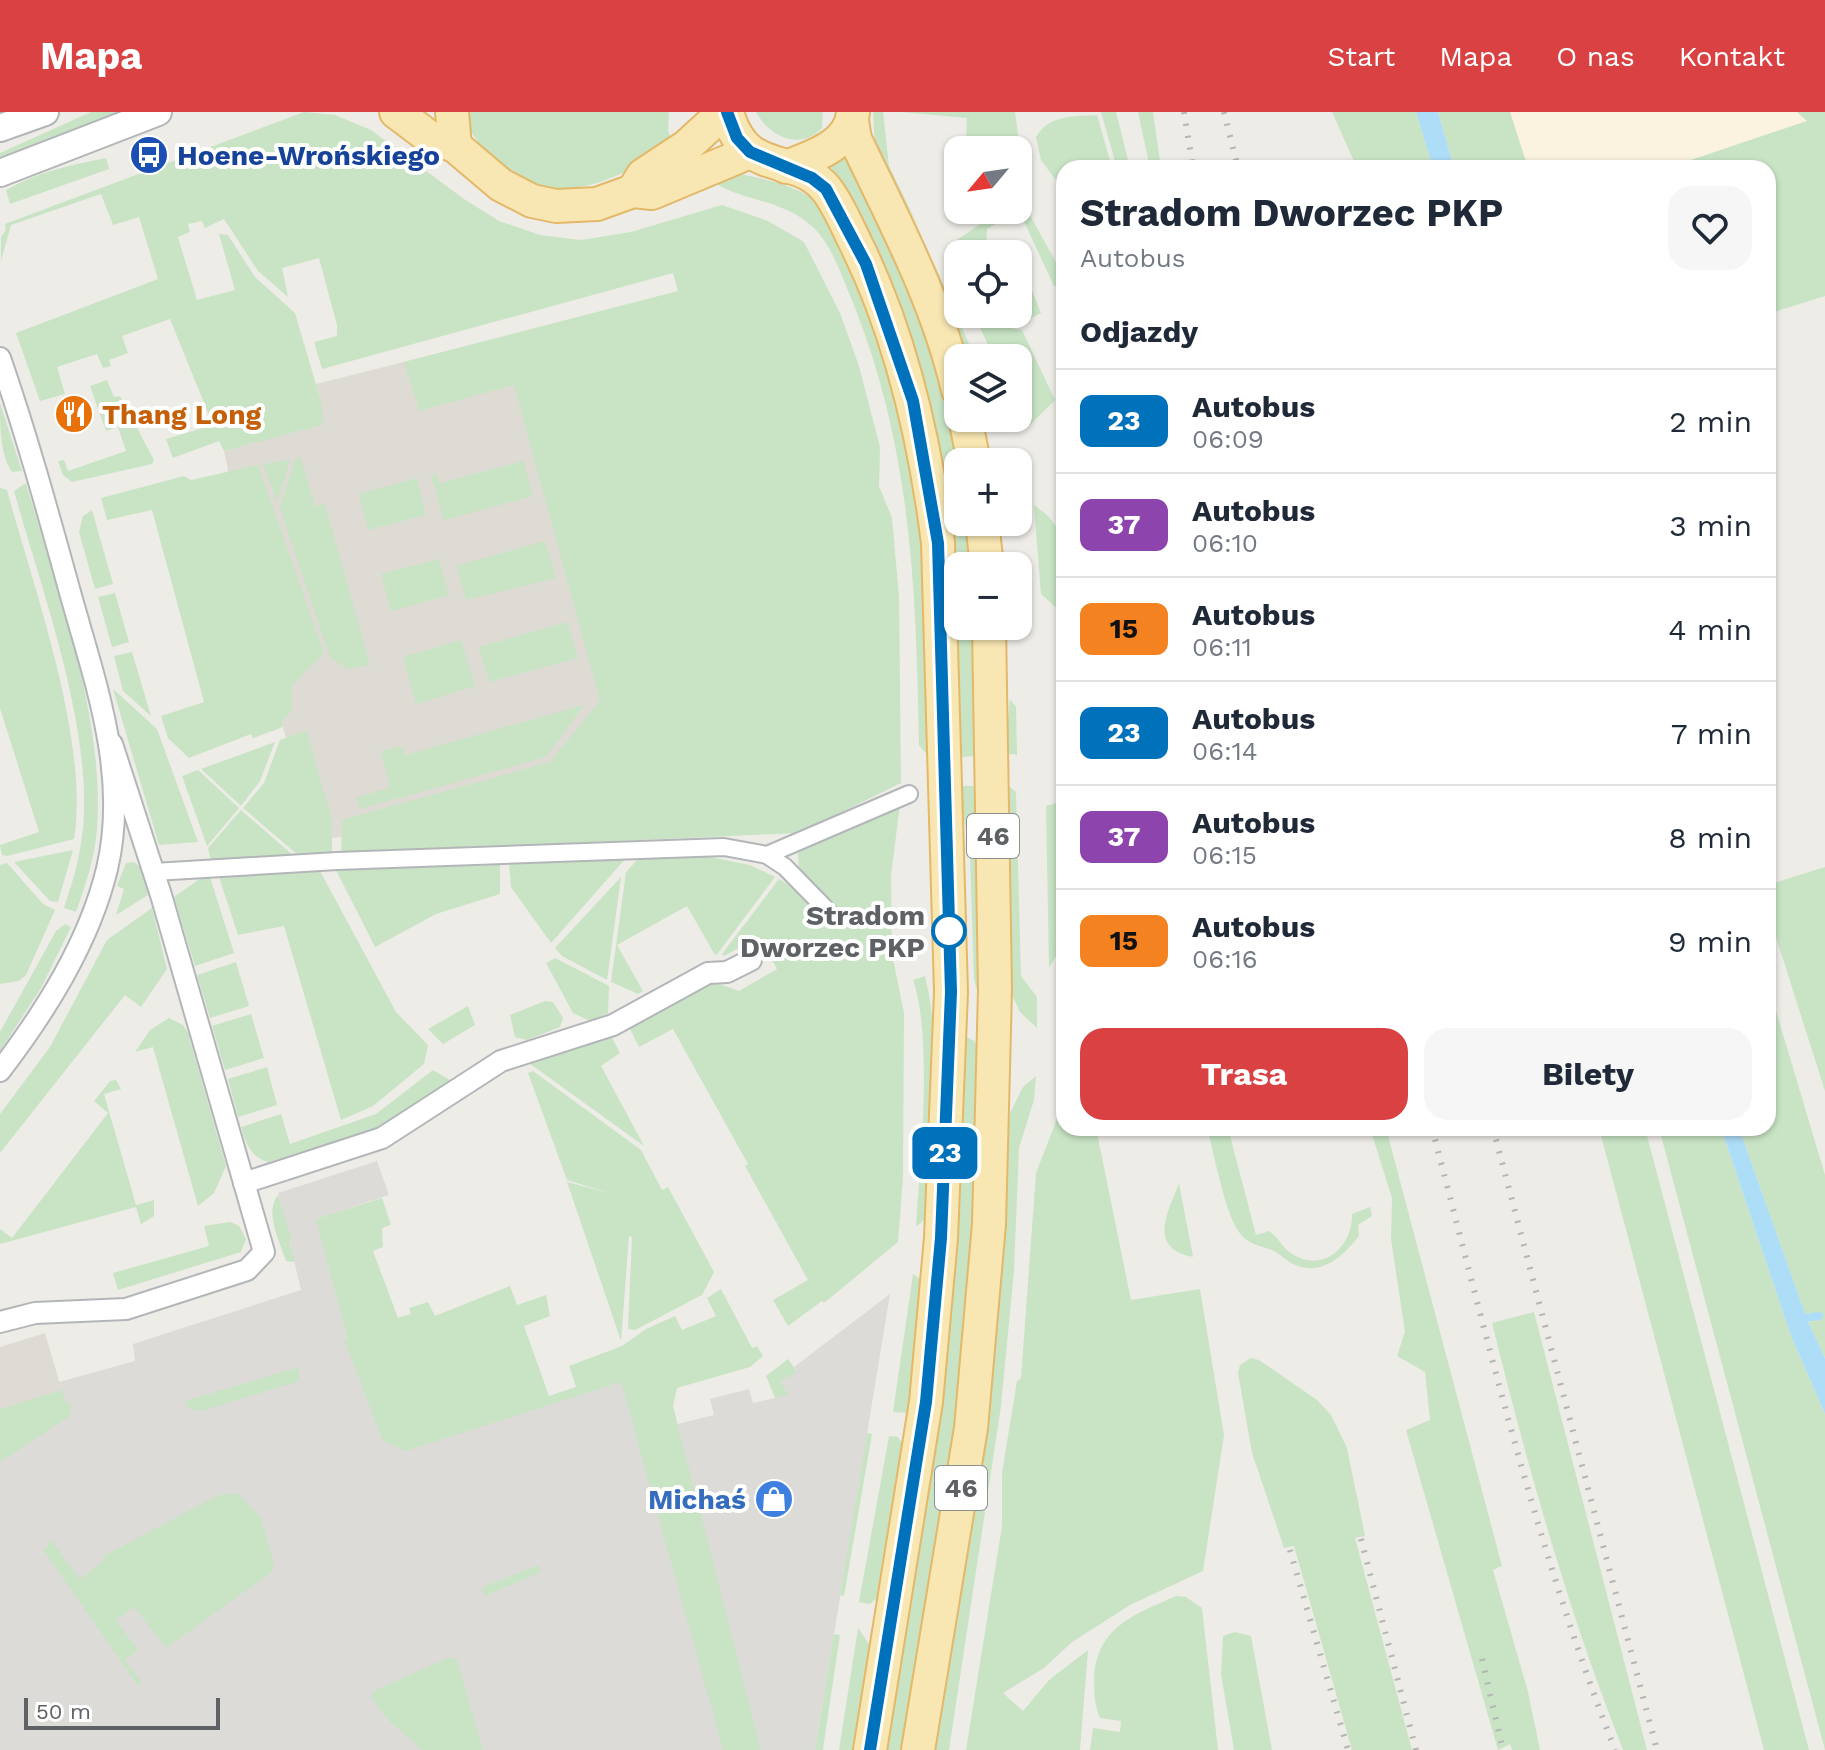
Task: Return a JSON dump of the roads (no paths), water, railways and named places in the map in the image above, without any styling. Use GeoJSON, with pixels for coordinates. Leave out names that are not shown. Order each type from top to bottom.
{"type":"FeatureCollection","features":[{"type":"Feature","properties":{"kind":"main road"},"geometry":{"type":"LineString","coordinates":[[396,112],[429,137],[455,146],[501,185],[532,201],[575,207],[633,191],[652,193],[750,152],[737,138],[725,112],[687,146],[643,175],[633,191]]}},
{"type":"Feature","properties":{"kind":"main road"},"geometry":{"type":"LineString","coordinates":[[452,112],[455,146]]}},
{"type":"Feature","properties":{"kind":"main road"},"geometry":{"type":"LineString","coordinates":[[786,167],[832,146],[853,117]]}},
{"type":"Feature","properties":{"kind":"main road"},"geometry":{"type":"LineString","coordinates":[[853,117],[855,139],[894,215],[933,308],[944,344]]}},
{"type":"Feature","properties":{"kind":"main road","name":"46"},"geometry":{"type":"LineString","coordinates":[[750,152],[812,178],[826,189],[866,264],[889,322],[926,458],[938,543],[951,992],[941,1238],[926,1402],[870,1750]]}},
{"type":"Feature","properties":{"kind":"main road","name":"46"},"geometry":{"type":"LineString","coordinates":[[918,1750],[971,1428],[989,1224],[995,990],[989,640]]}},
{"type":"Feature","properties":{"kind":"street"},"geometry":{"type":"LineString","coordinates":[[0,128],[45,112]]}},
{"type":"Feature","properties":{"kind":"street"},"geometry":{"type":"LineString","coordinates":[[0,173],[158,112]]}},
{"type":"Feature","properties":{"kind":"street"},"geometry":{"type":"LineString","coordinates":[[0,358],[40,484],[112,744],[154,872],[264,1252],[247,1270],[126,1309],[35,1313],[0,1322]]}},
{"type":"Feature","properties":{"kind":"street"},"geometry":{"type":"LineString","coordinates":[[0,1071],[46,1009],[88,923],[107,870],[113,827],[112,744]]}},
{"type":"Feature","properties":{"kind":"street"},"geometry":{"type":"LineString","coordinates":[[767,855],[909,794]]}},
{"type":"Feature","properties":{"kind":"street"},"geometry":{"type":"LineString","coordinates":[[154,872],[640,848],[724,847],[767,855],[785,867],[828,911]]}},
{"type":"Feature","properties":{"kind":"street"},"geometry":{"type":"LineString","coordinates":[[244,1183],[382,1138],[501,1061],[613,1025],[708,973],[727,972],[751,960]]}},
{"type":"Feature","properties":{"kind":"water"},"geometry":{"type":"Polygon","coordinates":[[[1416,112],[1438,112],[1452,160],[1431,160],[1416,112]]]}},
{"type":"Feature","properties":{"kind":"water"},"geometry":{"type":"Polygon","coordinates":[[[1724,1136],[1742,1136],[1808,1322],[1825,1358],[1825,1414],[1791,1336],[1724,1136]]]}},
{"type":"Feature","properties":{"kind":"waterway"},"geometry":{"type":"LineString","coordinates":[[1798,1319],[1819,1316]]}},
{"type":"Feature","properties":{"kind":"railway"},"geometry":{"type":"LineString","coordinates":[[1184,112],[1192,160]]}},
{"type":"Feature","properties":{"kind":"railway"},"geometry":{"type":"LineString","coordinates":[[1224,112],[1236,160]]}},
{"type":"Feature","properties":{"kind":"railway"},"geometry":{"type":"LineString","coordinates":[[1434,1136],[1537,1520],[1615,1750]]}},
{"type":"Feature","properties":{"kind":"railway"},"geometry":{"type":"LineString","coordinates":[[1495,1136],[1657,1750]]}},
{"type":"Feature","properties":{"kind":"railway"},"geometry":{"type":"LineString","coordinates":[[1361,1539],[1416,1750]]}},
{"type":"Feature","properties":{"kind":"railway"},"geometry":{"type":"LineString","coordinates":[[1290,1550],[1348,1750]]}},
{"type":"Feature","properties":{"kind":"railway"},"geometry":{"type":"LineString","coordinates":[[1482,1659],[1503,1750]]}},
{"type":"Feature","properties":{"kind":"place","name":"Hoene-Wrońskiego"},"geometry":{"type":"Point","coordinates":[149,155]}},
{"type":"Feature","properties":{"kind":"place","name":"Thang Long"},"geometry":{"type":"Point","coordinates":[74,414]}},
{"type":"Feature","properties":{"kind":"place","name":"Stradom Dworzec PKP"},"geometry":{"type":"Point","coordinates":[949,931]}},
{"type":"Feature","properties":{"kind":"place","name":"Michaś"},"geometry":{"type":"Point","coordinates":[774,1499]}}]}
